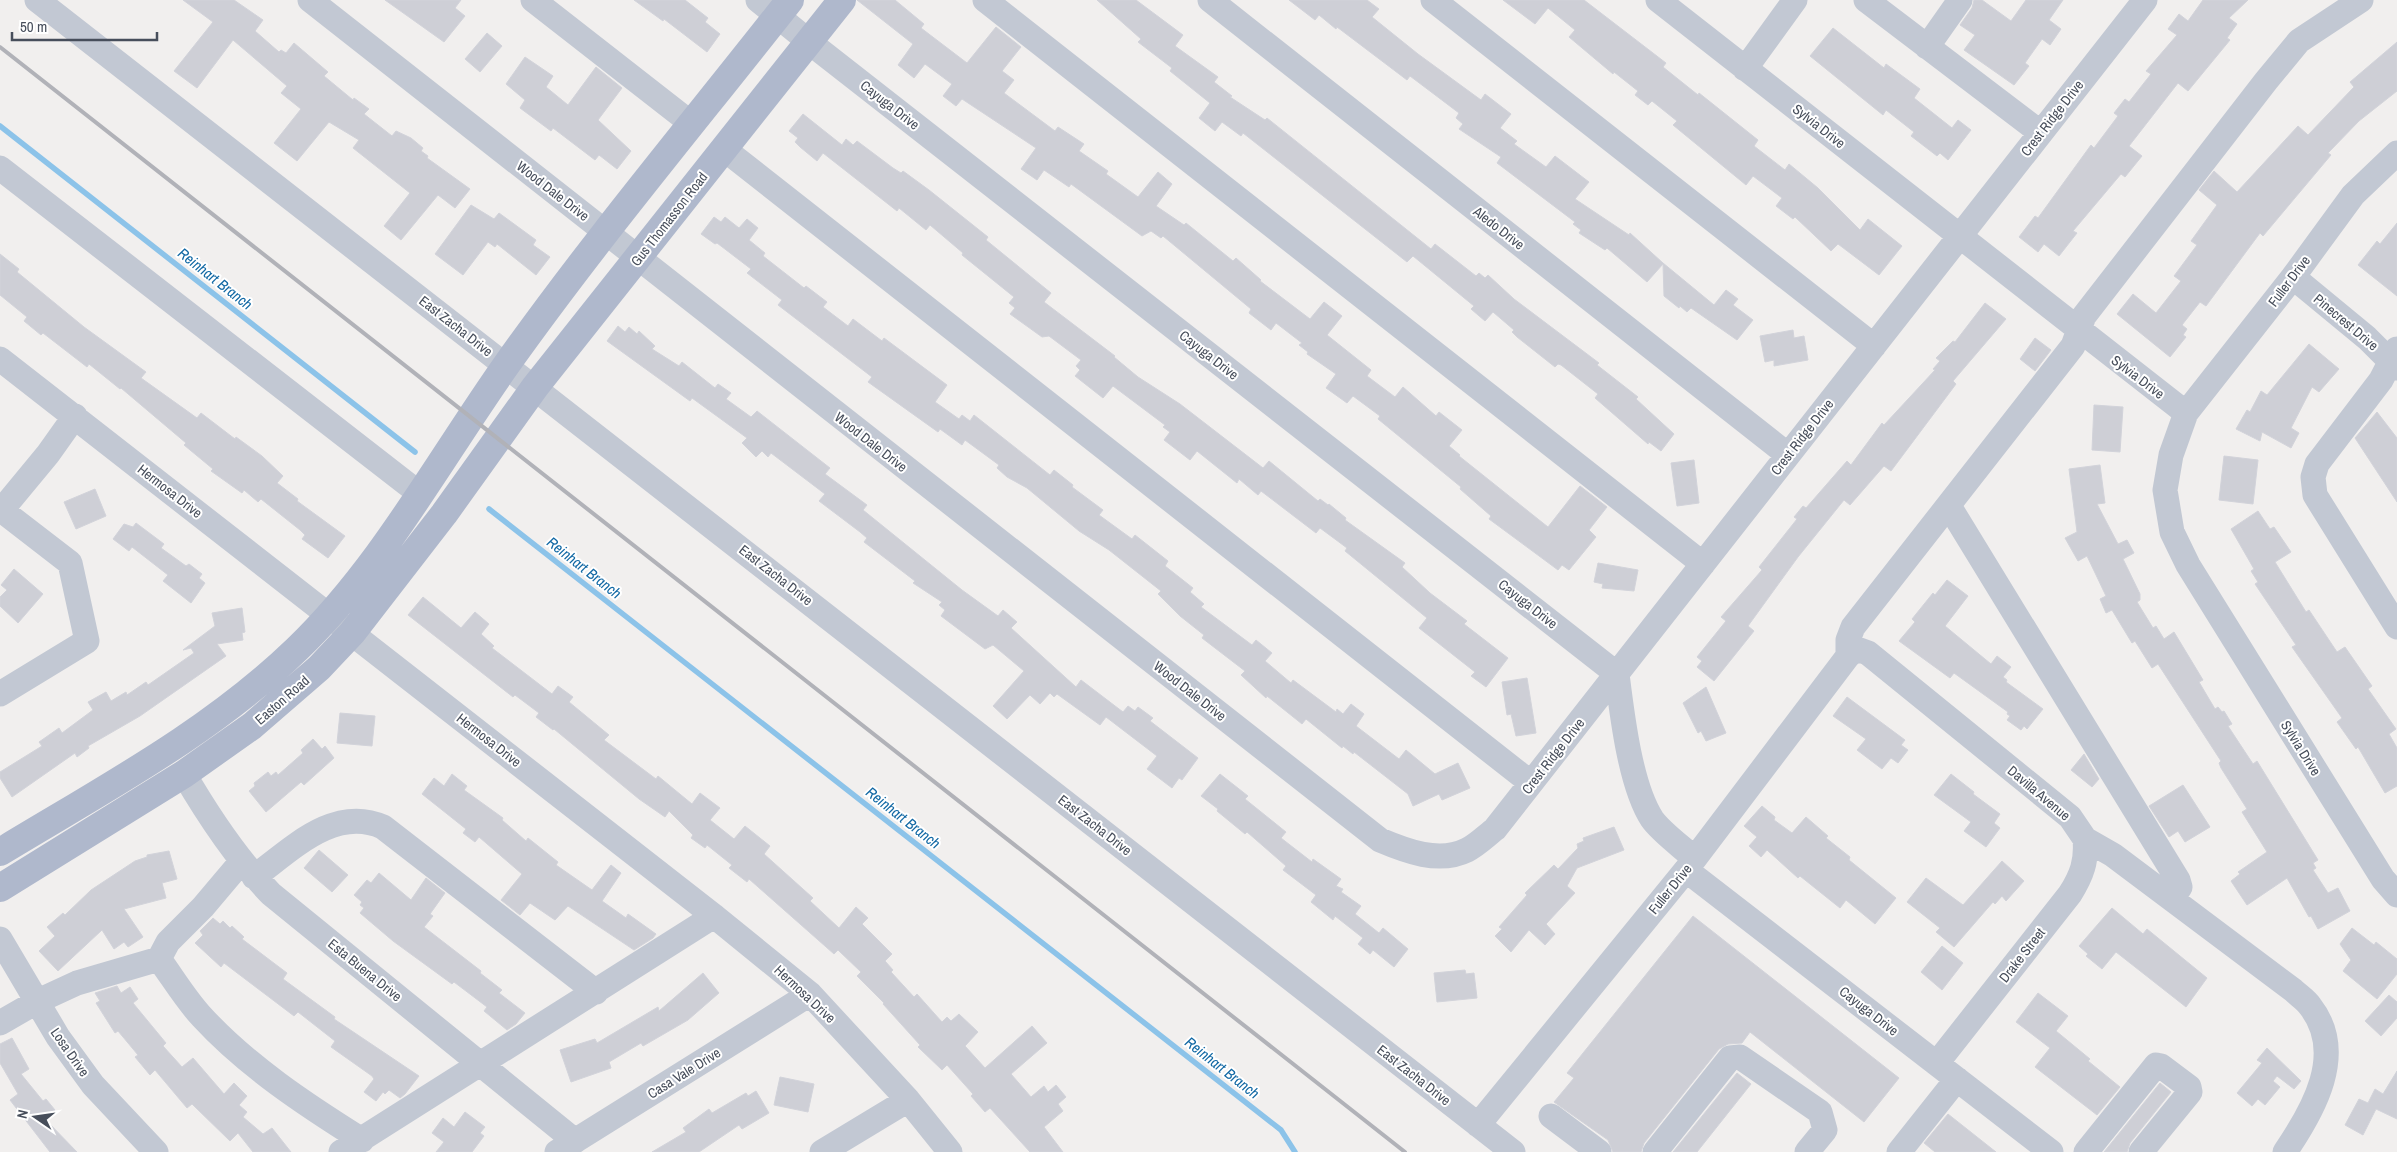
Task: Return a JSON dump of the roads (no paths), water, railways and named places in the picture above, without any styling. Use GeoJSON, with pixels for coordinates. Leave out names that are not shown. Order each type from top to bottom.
{"type":"FeatureCollection","features":[{"type":"Feature","properties":{"kind":"main road","name":"Gus Thomasson Road"},"geometry":{"type":"LineString","coordinates":[[497,439],[535,387],[842,0]]}},
{"type":"Feature","properties":{"kind":"main road"},"geometry":{"type":"LineString","coordinates":[[506,365],[692,124],[775,5]]}},
{"type":"Feature","properties":{"kind":"main road","name":"Easton Road"},"geometry":{"type":"LineString","coordinates":[[0,852],[170,749],[234,705],[296,649],[328,615],[397,529],[506,365]]}},
{"type":"Feature","properties":{"kind":"main road","name":"Easton Road"},"geometry":{"type":"LineString","coordinates":[[0,888],[184,774],[252,726],[319,668],[352,633],[444,514],[497,439]]}},
{"type":"Feature","properties":{"kind":"main road"},"geometry":{"type":"LineString","coordinates":[[170,749],[184,774]]}},
{"type":"Feature","properties":{"kind":"street","name":"East Zacha Drive"},"geometry":{"type":"LineString","coordinates":[[37,0],[1513,1152]]}},
{"type":"Feature","properties":{"kind":"street","name":"Wood Dale Drive"},"geometry":{"type":"LineString","coordinates":[[310,0],[637,259],[1380,840],[1412,853],[1445,856]]}},
{"type":"Feature","properties":{"kind":"street"},"geometry":{"type":"LineString","coordinates":[[533,0],[692,124]]}},
{"type":"Feature","properties":{"kind":"street"},"geometry":{"type":"LineString","coordinates":[[985,0],[1703,564]]}},
{"type":"Feature","properties":{"kind":"street","name":"Aledo Drive"},"geometry":{"type":"LineString","coordinates":[[1210,0],[1788,455]]}},
{"type":"Feature","properties":{"kind":"street"},"geometry":{"type":"LineString","coordinates":[[1433,0],[1874,346]]}},
{"type":"Feature","properties":{"kind":"street","name":"Sylvia Drive"},"geometry":{"type":"LineString","coordinates":[[1658,0],[1960,236],[2079,332],[2186,413],[2171,455],[2165,490],[2172,532],[2188,566],[2219,616],[2383,879],[2397,894]]}},
{"type":"Feature","properties":{"kind":"street"},"geometry":{"type":"LineString","coordinates":[[1745,69],[1795,0]]}},
{"type":"Feature","properties":{"kind":"street"},"geometry":{"type":"LineString","coordinates":[[1866,0],[2041,133]]}},
{"type":"Feature","properties":{"kind":"street"},"geometry":{"type":"LineString","coordinates":[[1927,47],[1960,0]]}},
{"type":"Feature","properties":{"kind":"street","name":"Crest Ridge Drive"},"geometry":{"type":"LineString","coordinates":[[1445,856],[1466,850],[1495,830],[2145,0]]}},
{"type":"Feature","properties":{"kind":"street"},"geometry":{"type":"LineString","coordinates":[[1853,652],[1848,640],[1854,627],[2073,346],[2084,316],[2266,80],[2299,42],[2361,0]]}},
{"type":"Feature","properties":{"kind":"street","name":"Cayuga Drive"},"geometry":{"type":"LineString","coordinates":[[775,5],[809,42],[1617,674],[1624,728],[1641,792],[1653,820],[1690,864],[1957,1079],[2051,1152]]}},
{"type":"Feature","properties":{"kind":"street"},"geometry":{"type":"LineString","coordinates":[[724,149],[1531,783]]}},
{"type":"Feature","properties":{"kind":"street","name":"Fuller Drive"},"geometry":{"type":"LineString","coordinates":[[2186,413],[2293,277],[2353,195],[2397,153]]}},
{"type":"Feature","properties":{"kind":"street"},"geometry":{"type":"LineString","coordinates":[[0,168],[420,494]]}},
{"type":"Feature","properties":{"kind":"street","name":"Pinecrest Drive"},"geometry":{"type":"LineString","coordinates":[[2293,277],[2395,360]]}},
{"type":"Feature","properties":{"kind":"street","name":"Hermosa Drive"},"geometry":{"type":"LineString","coordinates":[[0,358],[714,916],[810,994],[908,1100],[950,1152]]}},
{"type":"Feature","properties":{"kind":"street"},"geometry":{"type":"LineString","coordinates":[[2395,360],[2382,380],[2317,464],[2313,477],[2315,495],[2397,627]]}},
{"type":"Feature","properties":{"kind":"street"},"geometry":{"type":"LineString","coordinates":[[0,694],[87,641],[70,562],[0,510],[48,454],[75,416]]}},
{"type":"Feature","properties":{"kind":"street"},"geometry":{"type":"LineString","coordinates":[[1949,506],[2178,880],[2180,887],[2172,899]]}},
{"type":"Feature","properties":{"kind":"street","name":"Fuller Drive"},"geometry":{"type":"LineString","coordinates":[[1478,1125],[1690,864],[1853,652]]}},
{"type":"Feature","properties":{"kind":"street","name":"Davilla Avenue"},"geometry":{"type":"LineString","coordinates":[[1853,652],[1868,653],[2070,817],[2085,839],[2113,854],[2293,990],[2310,1006],[2323,1032],[2326,1056],[2320,1091],[2306,1121],[2285,1152]]}},
{"type":"Feature","properties":{"kind":"street"},"geometry":{"type":"LineString","coordinates":[[1576,727],[1596,719],[1610,720],[1624,728]]}},
{"type":"Feature","properties":{"kind":"street","name":"Esta Buena Drive"},"geometry":{"type":"LineString","coordinates":[[184,774],[209,816],[248,869],[271,894],[480,1063],[566,1146]]}},
{"type":"Feature","properties":{"kind":"street"},"geometry":{"type":"LineString","coordinates":[[0,1024],[38,1001],[77,983],[159,959],[168,942],[203,907],[248,869],[324,828],[355,820],[369,820],[383,826],[596,992]]}},
{"type":"Feature","properties":{"kind":"street","name":"Drake Street"},"geometry":{"type":"LineString","coordinates":[[1937,1063],[2070,894],[2082,874],[2086,854],[2085,839]]}},
{"type":"Feature","properties":{"kind":"street"},"geometry":{"type":"LineString","coordinates":[[159,959],[202,1017],[259,1069],[321,1114],[351,1146],[714,916]]}},
{"type":"Feature","properties":{"kind":"street","name":"Losa Drive"},"geometry":{"type":"LineString","coordinates":[[0,939],[58,1036],[93,1085],[156,1152]]}},
{"type":"Feature","properties":{"kind":"street","name":"Casa Vale Drive"},"geometry":{"type":"LineString","coordinates":[[566,1146],[810,994]]}},
{"type":"Feature","properties":{"kind":"street"},"geometry":{"type":"LineString","coordinates":[[1655,1152],[1730,1058],[1740,1057],[1820,1112],[1825,1130],[1807,1152]]}},
{"type":"Feature","properties":{"kind":"street"},"geometry":{"type":"LineString","coordinates":[[2086,1152],[2156,1065],[2161,1066],[2189,1087],[2190,1092],[2141,1152]]}},
{"type":"Feature","properties":{"kind":"street"},"geometry":{"type":"LineString","coordinates":[[1899,1152],[1957,1079]]}},
{"type":"Feature","properties":{"kind":"street"},"geometry":{"type":"LineString","coordinates":[[822,1152],[908,1100]]}},
{"type":"Feature","properties":{"kind":"street"},"geometry":{"type":"LineString","coordinates":[[1551,1116],[1599,1152]]}},
{"type":"Feature","properties":{"kind":"waterway","name":"Reinhart Branch"},"geometry":{"type":"LineString","coordinates":[[0,126],[415,452]]}},
{"type":"Feature","properties":{"kind":"waterway","name":"Reinhart Branch"},"geometry":{"type":"LineString","coordinates":[[489,509],[1281,1130],[1295,1152]]}},
{"type":"Feature","properties":{"kind":"railway"},"geometry":{"type":"LineString","coordinates":[[0,47],[1405,1152]]}}]}
